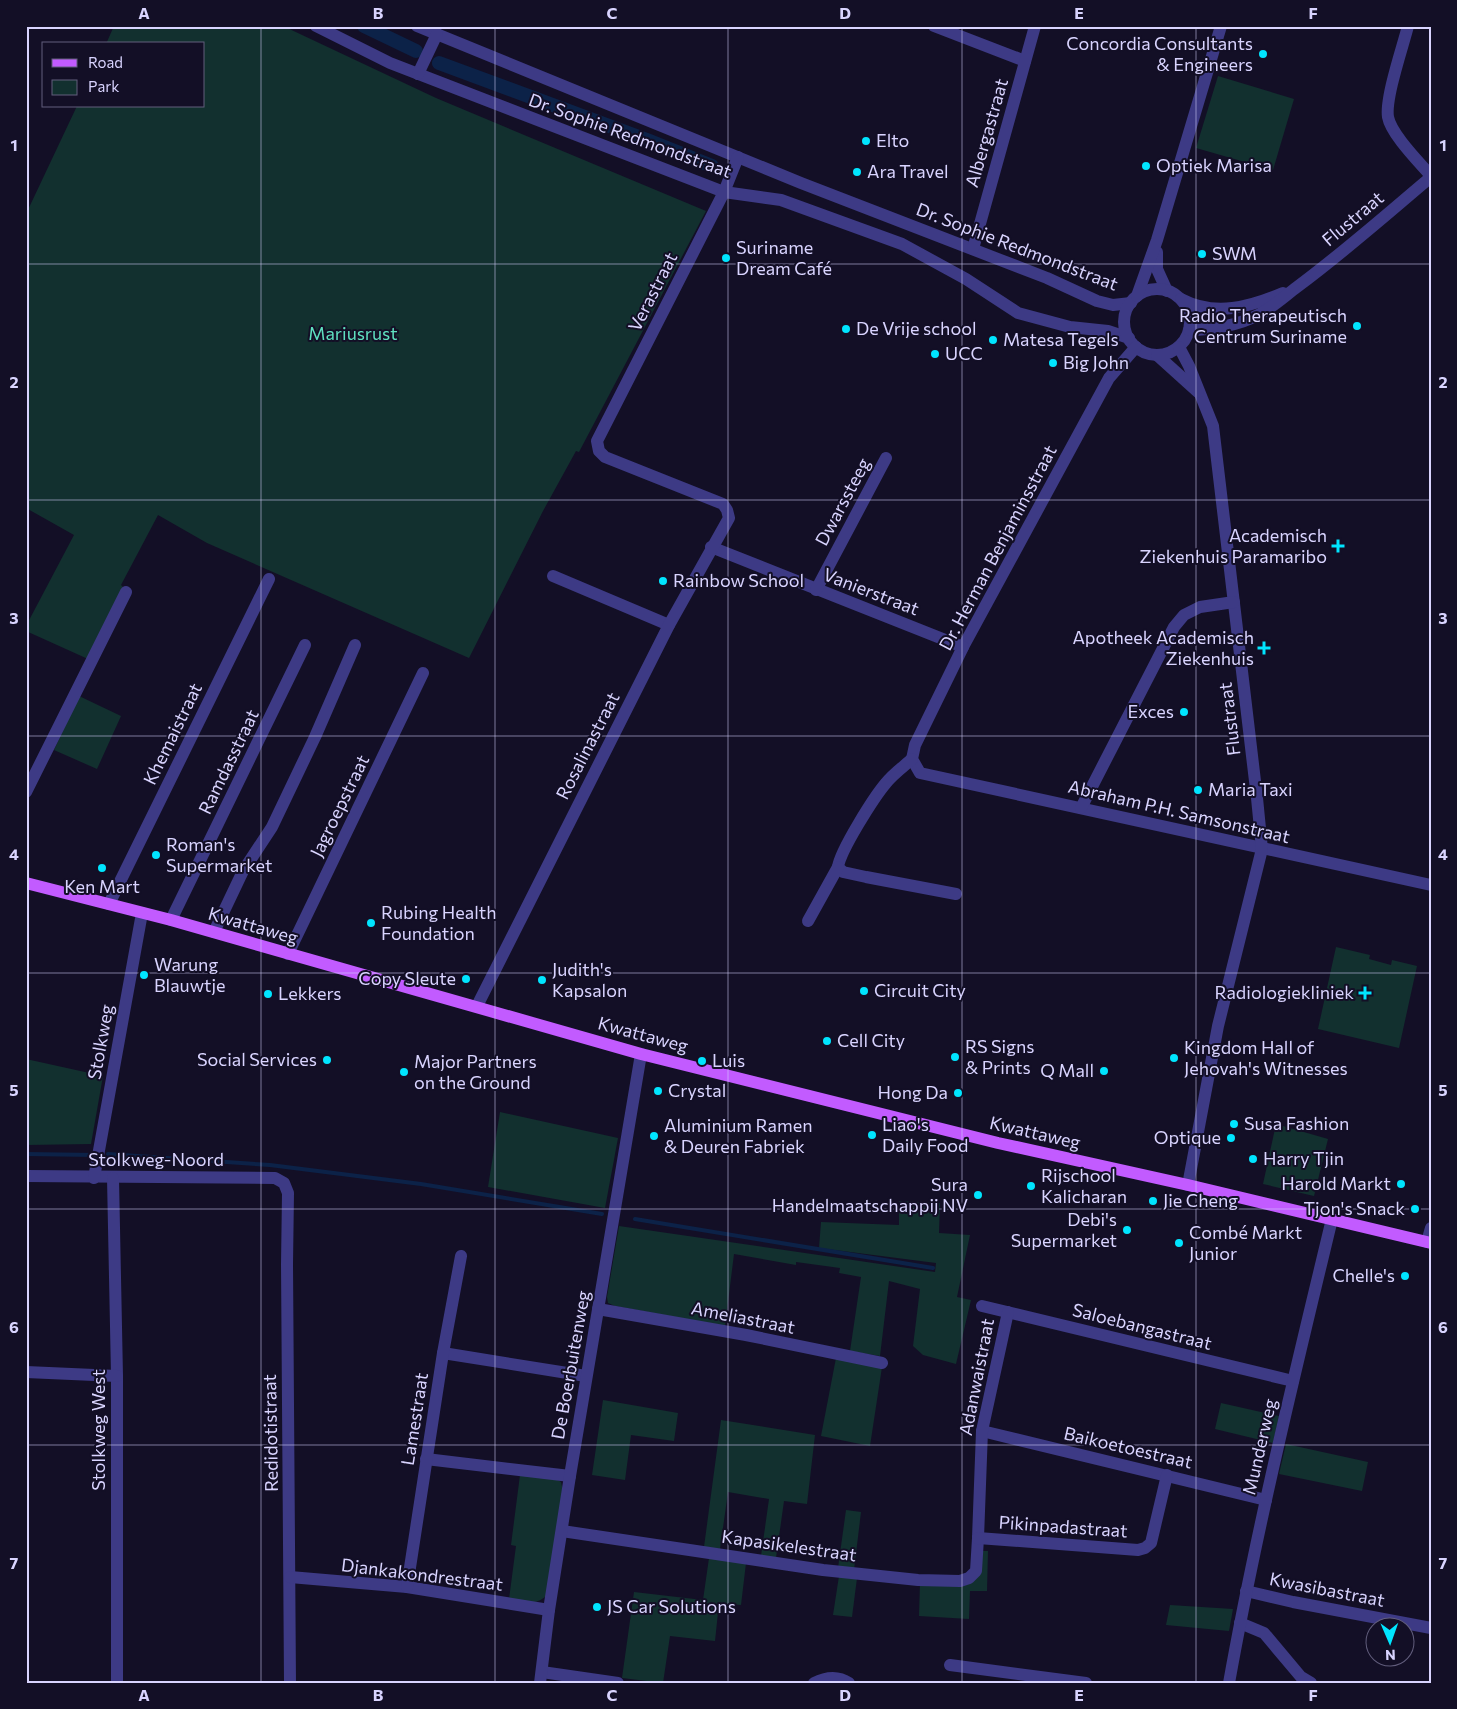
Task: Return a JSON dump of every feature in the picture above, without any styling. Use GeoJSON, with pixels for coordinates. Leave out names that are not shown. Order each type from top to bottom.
{"type":"FeatureCollection","features":[{"type":"Feature","properties":{"kind":"main road","name":"Kwattaweg"},"geometry":{"type":"LineString","coordinates":[[26,883],[171,920],[641,1054],[998,1143],[1188,1185],[1429,1243]]}},
{"type":"Feature","properties":{"kind":"street","name":"Dr. Sophie Redmondstraat"},"geometry":{"type":"LineString","coordinates":[[316,26],[390,63],[724,192],[782,200],[902,244],[966,279],[1018,313],[1070,327],[1116,333],[1132,342]]}},
{"type":"Feature","properties":{"kind":"street","name":"Dr. Sophie Redmondstraat"},"geometry":{"type":"LineString","coordinates":[[417,26],[801,183],[1047,278],[1106,304],[1112,305],[1134,300]]}},
{"type":"Feature","properties":{"kind":"street"},"geometry":{"type":"LineString","coordinates":[[934,26],[1025,61]]}},
{"type":"Feature","properties":{"kind":"street","name":"Albergastraat"},"geometry":{"type":"LineString","coordinates":[[973,249],[1036,26]]}},
{"type":"Feature","properties":{"kind":"street"},"geometry":{"type":"LineString","coordinates":[[1134,300],[1152,290],[1167,291],[1181,299],[1188,311],[1189,330],[1179,347],[1165,354],[1147,353],[1132,342],[1125,322],[1128,309],[1134,300],[1157,240],[1221,26]]}},
{"type":"Feature","properties":{"kind":"street"},"geometry":{"type":"LineString","coordinates":[[1408,26],[1389,96],[1388,117],[1397,136],[1431,177]]}},
{"type":"Feature","properties":{"kind":"street"},"geometry":{"type":"LineString","coordinates":[[418,74],[437,34]]}},
{"type":"Feature","properties":{"kind":"street","name":"Verastraat"},"geometry":{"type":"LineString","coordinates":[[723,504],[605,457],[599,451],[597,441],[724,192],[738,156]]}},
{"type":"Feature","properties":{"kind":"street","name":"Flustraat"},"geometry":{"type":"LineString","coordinates":[[1189,330],[1200,330],[1245,321],[1259,315],[1329,263],[1431,177]]}},
{"type":"Feature","properties":{"kind":"street"},"geometry":{"type":"LineString","coordinates":[[1157,240],[1157,269],[1167,291]]}},
{"type":"Feature","properties":{"kind":"street","name":"Flustraat"},"geometry":{"type":"LineString","coordinates":[[1181,299],[1201,308],[1241,308],[1297,287]]}},
{"type":"Feature","properties":{"kind":"street","name":"Dr. Herman Benjaminsstraat"},"geometry":{"type":"LineString","coordinates":[[912,759],[916,745],[964,647],[1110,378],[1132,342]]}},
{"type":"Feature","properties":{"kind":"street","name":"Flustraat"},"geometry":{"type":"LineString","coordinates":[[1179,347],[1213,426],[1262,849],[1218,1026],[1188,1185]]}},
{"type":"Feature","properties":{"kind":"street","name":"Flustraat"},"geometry":{"type":"LineString","coordinates":[[1157,355],[1200,393]]}},
{"type":"Feature","properties":{"kind":"street","name":"Dwarssteeg"},"geometry":{"type":"LineString","coordinates":[[816,590],[886,458]]}},
{"type":"Feature","properties":{"kind":"street","name":"Rosalinastraat"},"geometry":{"type":"LineString","coordinates":[[477,1006],[669,625],[711,547],[729,518],[728,510],[723,504]]}},
{"type":"Feature","properties":{"kind":"street","name":"Vanierstraat"},"geometry":{"type":"LineString","coordinates":[[711,547],[964,647]]}},
{"type":"Feature","properties":{"kind":"street"},"geometry":{"type":"LineString","coordinates":[[554,576],[669,625]]}},
{"type":"Feature","properties":{"kind":"street","name":"Khemaistraat"},"geometry":{"type":"LineString","coordinates":[[109,904],[269,579]]}},
{"type":"Feature","properties":{"kind":"street"},"geometry":{"type":"LineString","coordinates":[[26,792],[126,592]]}},
{"type":"Feature","properties":{"kind":"street"},"geometry":{"type":"LineString","coordinates":[[1082,808],[1174,627],[1184,615],[1200,607],[1234,602]]}},
{"type":"Feature","properties":{"kind":"street"},"geometry":{"type":"LineString","coordinates":[[214,932],[243,871],[272,827],[315,737],[355,644]]}},
{"type":"Feature","properties":{"kind":"street","name":"Ramdasstraat"},"geometry":{"type":"LineString","coordinates":[[171,920],[305,645]]}},
{"type":"Feature","properties":{"kind":"street","name":"Jagroepstraat"},"geometry":{"type":"LineString","coordinates":[[288,954],[423,673]]}},
{"type":"Feature","properties":{"kind":"street"},"geometry":{"type":"LineString","coordinates":[[808,921],[838,867],[839,860],[852,836],[886,782],[912,759]]}},
{"type":"Feature","properties":{"kind":"street","name":"Abraham P.H. Samsonstraat"},"geometry":{"type":"LineString","coordinates":[[912,759],[920,773],[1431,885]]}},
{"type":"Feature","properties":{"kind":"street"},"geometry":{"type":"LineString","coordinates":[[838,867],[843,872],[956,894]]}},
{"type":"Feature","properties":{"kind":"street","name":"Stolkweg"},"geometry":{"type":"LineString","coordinates":[[94,1178],[142,913]]}},
{"type":"Feature","properties":{"kind":"street","name":"De Boerbuitenweg"},"geometry":{"type":"LineString","coordinates":[[541,1677],[549,1610],[586,1376],[641,1054]]}},
{"type":"Feature","properties":{"kind":"street","name":"Stolkweg-Noord"},"geometry":{"type":"LineString","coordinates":[[26,1176],[275,1178],[284,1183]]}},
{"type":"Feature","properties":{"kind":"street","name":"Stolkweg West"},"geometry":{"type":"LineString","coordinates":[[113,1178],[117,1376],[117,1683]]}},
{"type":"Feature","properties":{"kind":"street","name":"Redidotistraat"},"geometry":{"type":"LineString","coordinates":[[284,1183],[288,1192],[290,1683]]}},
{"type":"Feature","properties":{"kind":"street","name":"Munderweg"},"geometry":{"type":"LineString","coordinates":[[1228,1683],[1266,1500],[1332,1219]]}},
{"type":"Feature","properties":{"kind":"street"},"geometry":{"type":"LineString","coordinates":[[1429,1243],[1431,1228]]}},
{"type":"Feature","properties":{"kind":"street","name":"Lamestraat"},"geometry":{"type":"LineString","coordinates":[[407,1587],[443,1353],[461,1256]]}},
{"type":"Feature","properties":{"kind":"street","name":"Saloebangastraat"},"geometry":{"type":"LineString","coordinates":[[982,1306],[1293,1381]]}},
{"type":"Feature","properties":{"kind":"street","name":"Ameliastraat"},"geometry":{"type":"LineString","coordinates":[[598,1310],[746,1335],[882,1363]]}},
{"type":"Feature","properties":{"kind":"street","name":"Adanwaistraat"},"geometry":{"type":"LineString","coordinates":[[978,1538],[982,1431],[1008,1312]]}},
{"type":"Feature","properties":{"kind":"street"},"geometry":{"type":"LineString","coordinates":[[443,1353],[586,1376]]}},
{"type":"Feature","properties":{"kind":"street"},"geometry":{"type":"LineString","coordinates":[[26,1372],[117,1376]]}},
{"type":"Feature","properties":{"kind":"street","name":"Baikoetoestraat"},"geometry":{"type":"LineString","coordinates":[[982,1431],[1266,1500]]}},
{"type":"Feature","properties":{"kind":"street"},"geometry":{"type":"LineString","coordinates":[[426,1459],[570,1476]]}},
{"type":"Feature","properties":{"kind":"street","name":"Pikinpadastraat"},"geometry":{"type":"LineString","coordinates":[[978,1538],[1138,1550],[1145,1548],[1151,1543],[1167,1475]]}},
{"type":"Feature","properties":{"kind":"street","name":"Kapasikelestraat"},"geometry":{"type":"LineString","coordinates":[[562,1531],[823,1570],[918,1580],[960,1581],[969,1578],[976,1571],[978,1538]]}},
{"type":"Feature","properties":{"kind":"street","name":"Djankakondrestraat"},"geometry":{"type":"LineString","coordinates":[[290,1576],[407,1587],[549,1610]]}},
{"type":"Feature","properties":{"kind":"street","name":"Kwasibastraat"},"geometry":{"type":"LineString","coordinates":[[1246,1591],[1293,1602],[1431,1628]]}},
{"type":"Feature","properties":{"kind":"street"},"geometry":{"type":"LineString","coordinates":[[1240,1623],[1264,1633],[1301,1677],[1311,1683]]}},
{"type":"Feature","properties":{"kind":"street"},"geometry":{"type":"LineString","coordinates":[[950,1665],[1086,1683]]}},
{"type":"Feature","properties":{"kind":"street"},"geometry":{"type":"LineString","coordinates":[[541,1677],[618,1683]]}},
{"type":"Feature","properties":{"kind":"street"},"geometry":{"type":"LineString","coordinates":[[814,1683],[824,1678],[836,1677],[848,1683]]}},
{"type":"Feature","properties":{"kind":"green space","name":"Mariusrust"},"geometry":{"type":"Polygon","coordinates":[[[114,26],[283,26],[436,98],[706,211],[579,452],[576,451],[543,511],[469,658],[207,543],[158,515],[121,585],[123,587],[88,659],[26,631],[26,626],[74,535],[26,508],[26,214],[76,108],[205,108],[205,42],[107,42],[114,26]]]}},
{"type":"Feature","properties":{"kind":"green space"},"geometry":{"type":"Polygon","coordinates":[[[1218,76],[1294,99],[1273,170],[1196,148],[1218,76]]]}},
{"type":"Feature","properties":{"kind":"green space"},"geometry":{"type":"Polygon","coordinates":[[[79,696],[121,716],[97,769],[54,750],[79,696]]]}},
{"type":"Feature","properties":{"kind":"green space","name":"Radiologiekliniek"},"geometry":{"type":"Polygon","coordinates":[[[1336,947],[1370,955],[1369,959],[1391,965],[1392,960],[1417,966],[1399,1048],[1318,1029],[1336,947]]]}},
{"type":"Feature","properties":{"kind":"green space"},"geometry":{"type":"Polygon","coordinates":[[[26,1059],[103,1076],[91,1144],[26,1145],[26,1059]]]}},
{"type":"Feature","properties":{"kind":"green space"},"geometry":{"type":"Polygon","coordinates":[[[500,1112],[618,1138],[605,1208],[488,1187],[500,1112]]]}},
{"type":"Feature","properties":{"kind":"green space"},"geometry":{"type":"Polygon","coordinates":[[[1276,1124],[1328,1139],[1314,1196],[1263,1184],[1276,1124]]]}},
{"type":"Feature","properties":{"kind":"green space"},"geometry":{"type":"Polygon","coordinates":[[[899,1201],[940,1203],[939,1233],[970,1235],[957,1297],[971,1300],[956,1364],[923,1355],[913,1346],[920,1289],[889,1281],[880,1356],[850,1351],[861,1277],[839,1273],[840,1268],[796,1262],[796,1265],[734,1254],[725,1326],[615,1306],[608,1303],[607,1297],[619,1226],[935,1272],[936,1263],[819,1248],[821,1222],[899,1225],[899,1201]]]}},
{"type":"Feature","properties":{"kind":"green space"},"geometry":{"type":"Polygon","coordinates":[[[836,1358],[882,1367],[870,1446],[821,1436],[836,1358]]]}},
{"type":"Feature","properties":{"kind":"green space"},"geometry":{"type":"Polygon","coordinates":[[[603,1400],[678,1413],[674,1441],[631,1435],[625,1480],[592,1475],[603,1400]]]}},
{"type":"Feature","properties":{"kind":"green space"},"geometry":{"type":"Polygon","coordinates":[[[1221,1403],[1279,1416],[1273,1443],[1215,1429],[1221,1403]]]}},
{"type":"Feature","properties":{"kind":"green space"},"geometry":{"type":"Polygon","coordinates":[[[721,1420],[815,1435],[807,1504],[784,1501],[776,1558],[761,1556],[769,1499],[728,1492],[720,1549],[704,1547],[721,1420]]]}},
{"type":"Feature","properties":{"kind":"green space"},"geometry":{"type":"Polygon","coordinates":[[[1286,1444],[1368,1462],[1362,1491],[1279,1474],[1286,1444]]]}},
{"type":"Feature","properties":{"kind":"green space"},"geometry":{"type":"Polygon","coordinates":[[[520,1475],[556,1479],[561,1482],[563,1491],[546,1596],[533,1602],[509,1599],[516,1546],[511,1545],[520,1475]]]}},
{"type":"Feature","properties":{"kind":"green space"},"geometry":{"type":"Polygon","coordinates":[[[846,1510],[861,1512],[854,1570],[838,1568],[846,1510]]]}},
{"type":"Feature","properties":{"kind":"green space"},"geometry":{"type":"Polygon","coordinates":[[[981,1551],[988,1551],[987,1591],[970,1591],[969,1619],[919,1616],[920,1583],[962,1584],[981,1551]]]}},
{"type":"Feature","properties":{"kind":"green space"},"geometry":{"type":"Polygon","coordinates":[[[709,1558],[746,1563],[741,1605],[719,1603],[715,1641],[670,1636],[663,1683],[622,1678],[634,1592],[703,1600],[709,1558]]]}},
{"type":"Feature","properties":{"kind":"green space"},"geometry":{"type":"Polygon","coordinates":[[[839,1576],[857,1578],[852,1617],[833,1615],[839,1576]]]}},
{"type":"Feature","properties":{"kind":"green space"},"geometry":{"type":"Polygon","coordinates":[[[1170,1605],[1233,1609],[1229,1631],[1166,1625],[1170,1605]]]}},
{"type":"Feature","properties":{"kind":"waterway"},"geometry":{"type":"LineString","coordinates":[[364,26],[416,51]]}},
{"type":"Feature","properties":{"kind":"waterway"},"geometry":{"type":"LineString","coordinates":[[439,63],[712,166]]}},
{"type":"Feature","properties":{"kind":"waterway"},"geometry":{"type":"LineString","coordinates":[[26,1154],[96,1155]]}},
{"type":"Feature","properties":{"kind":"waterway"},"geometry":{"type":"LineString","coordinates":[[108,1154],[270,1165],[421,1184],[602,1214]]}},
{"type":"Feature","properties":{"kind":"waterway"},"geometry":{"type":"LineString","coordinates":[[635,1219],[933,1268]]}},
{"type":"Feature","properties":{"kind":"place","name":"Concordia Consultants & Engineers"},"geometry":{"type":"Point","coordinates":[1263,54]}},
{"type":"Feature","properties":{"kind":"place","name":"Elto"},"geometry":{"type":"Point","coordinates":[866,141]}},
{"type":"Feature","properties":{"kind":"place","name":"Optiek Marisa"},"geometry":{"type":"Point","coordinates":[1146,166]}},
{"type":"Feature","properties":{"kind":"place","name":"Ara Travel"},"geometry":{"type":"Point","coordinates":[857,172]}},
{"type":"Feature","properties":{"kind":"place","name":"SWM"},"geometry":{"type":"Point","coordinates":[1202,254]}},
{"type":"Feature","properties":{"kind":"place","name":"Suriname Dream Café"},"geometry":{"type":"Point","coordinates":[726,258]}},
{"type":"Feature","properties":{"kind":"place","name":"Radio Therapeutisch Centrum Suriname"},"geometry":{"type":"Point","coordinates":[1357,326]}},
{"type":"Feature","properties":{"kind":"place","name":"De Vrije school"},"geometry":{"type":"Point","coordinates":[846,329]}},
{"type":"Feature","properties":{"kind":"place","name":"Matesa Tegels"},"geometry":{"type":"Point","coordinates":[993,340]}},
{"type":"Feature","properties":{"kind":"place","name":"UCC"},"geometry":{"type":"Point","coordinates":[935,354]}},
{"type":"Feature","properties":{"kind":"place","name":"Big John"},"geometry":{"type":"Point","coordinates":[1053,363]}},
{"type":"Feature","properties":{"kind":"place","name":"Academisch Ziekenhuis Paramaribo"},"geometry":{"type":"Point","coordinates":[1338,546]}},
{"type":"Feature","properties":{"kind":"place","name":"Rainbow School"},"geometry":{"type":"Point","coordinates":[663,581]}},
{"type":"Feature","properties":{"kind":"place","name":"Apotheek Academisch Ziekenhuis"},"geometry":{"type":"Point","coordinates":[1264,648]}},
{"type":"Feature","properties":{"kind":"place","name":"Exces"},"geometry":{"type":"Point","coordinates":[1184,712]}},
{"type":"Feature","properties":{"kind":"place","name":"Maria Taxi"},"geometry":{"type":"Point","coordinates":[1198,790]}},
{"type":"Feature","properties":{"kind":"place","name":"Roman's Supermarket"},"geometry":{"type":"Point","coordinates":[156,855]}},
{"type":"Feature","properties":{"kind":"place","name":"Ken Mart"},"geometry":{"type":"Point","coordinates":[102,868]}},
{"type":"Feature","properties":{"kind":"place","name":"Rubing Health Foundation"},"geometry":{"type":"Point","coordinates":[371,923]}},
{"type":"Feature","properties":{"kind":"place","name":"Warung Blauwtje"},"geometry":{"type":"Point","coordinates":[144,975]}},
{"type":"Feature","properties":{"kind":"place","name":"Copy Sleute"},"geometry":{"type":"Point","coordinates":[466,979]}},
{"type":"Feature","properties":{"kind":"place","name":"Judith's Kapsalon"},"geometry":{"type":"Point","coordinates":[542,980]}},
{"type":"Feature","properties":{"kind":"place","name":"Circuit City"},"geometry":{"type":"Point","coordinates":[864,991]}},
{"type":"Feature","properties":{"kind":"place","name":"Radiologiekliniek"},"geometry":{"type":"Point","coordinates":[1365,993]}},
{"type":"Feature","properties":{"kind":"place","name":"Lekkers"},"geometry":{"type":"Point","coordinates":[268,994]}},
{"type":"Feature","properties":{"kind":"place","name":"Cell City"},"geometry":{"type":"Point","coordinates":[827,1041]}},
{"type":"Feature","properties":{"kind":"place","name":"RS Signs & Prints"},"geometry":{"type":"Point","coordinates":[955,1057]}},
{"type":"Feature","properties":{"kind":"place","name":"Kingdom Hall of Jehovah's Witnesses"},"geometry":{"type":"Point","coordinates":[1174,1058]}},
{"type":"Feature","properties":{"kind":"place","name":"Social Services"},"geometry":{"type":"Point","coordinates":[327,1060]}},
{"type":"Feature","properties":{"kind":"place","name":"Luis"},"geometry":{"type":"Point","coordinates":[702,1061]}},
{"type":"Feature","properties":{"kind":"place","name":"Q Mall"},"geometry":{"type":"Point","coordinates":[1104,1071]}},
{"type":"Feature","properties":{"kind":"place","name":"Major Partners on the Ground"},"geometry":{"type":"Point","coordinates":[404,1072]}},
{"type":"Feature","properties":{"kind":"place","name":"Crystal"},"geometry":{"type":"Point","coordinates":[658,1091]}},
{"type":"Feature","properties":{"kind":"place","name":"Hong Da"},"geometry":{"type":"Point","coordinates":[958,1093]}},
{"type":"Feature","properties":{"kind":"place","name":"Susa Fashion"},"geometry":{"type":"Point","coordinates":[1234,1124]}},
{"type":"Feature","properties":{"kind":"place","name":"Liao's Daily Food"},"geometry":{"type":"Point","coordinates":[872,1135]}},
{"type":"Feature","properties":{"kind":"place","name":"Aluminium Ramen & Deuren Fabriek"},"geometry":{"type":"Point","coordinates":[654,1136]}},
{"type":"Feature","properties":{"kind":"place","name":"Optique"},"geometry":{"type":"Point","coordinates":[1231,1138]}},
{"type":"Feature","properties":{"kind":"place","name":"Harry Tjin"},"geometry":{"type":"Point","coordinates":[1253,1159]}},
{"type":"Feature","properties":{"kind":"place","name":"Harold Markt"},"geometry":{"type":"Point","coordinates":[1401,1184]}},
{"type":"Feature","properties":{"kind":"place","name":"Rijschool Kalicharan"},"geometry":{"type":"Point","coordinates":[1031,1186]}},
{"type":"Feature","properties":{"kind":"place","name":"Sura Handelmaatschappij NV"},"geometry":{"type":"Point","coordinates":[978,1195]}},
{"type":"Feature","properties":{"kind":"place","name":"Jie Cheng"},"geometry":{"type":"Point","coordinates":[1153,1201]}},
{"type":"Feature","properties":{"kind":"place","name":"Tjon's Snack"},"geometry":{"type":"Point","coordinates":[1415,1209]}},
{"type":"Feature","properties":{"kind":"place","name":"Debi's Supermarket"},"geometry":{"type":"Point","coordinates":[1127,1230]}},
{"type":"Feature","properties":{"kind":"place","name":"Combé Markt Junior"},"geometry":{"type":"Point","coordinates":[1179,1243]}},
{"type":"Feature","properties":{"kind":"place","name":"Chelle's"},"geometry":{"type":"Point","coordinates":[1405,1276]}},
{"type":"Feature","properties":{"kind":"place","name":"JS Car Solutions"},"geometry":{"type":"Point","coordinates":[597,1607]}}]}
